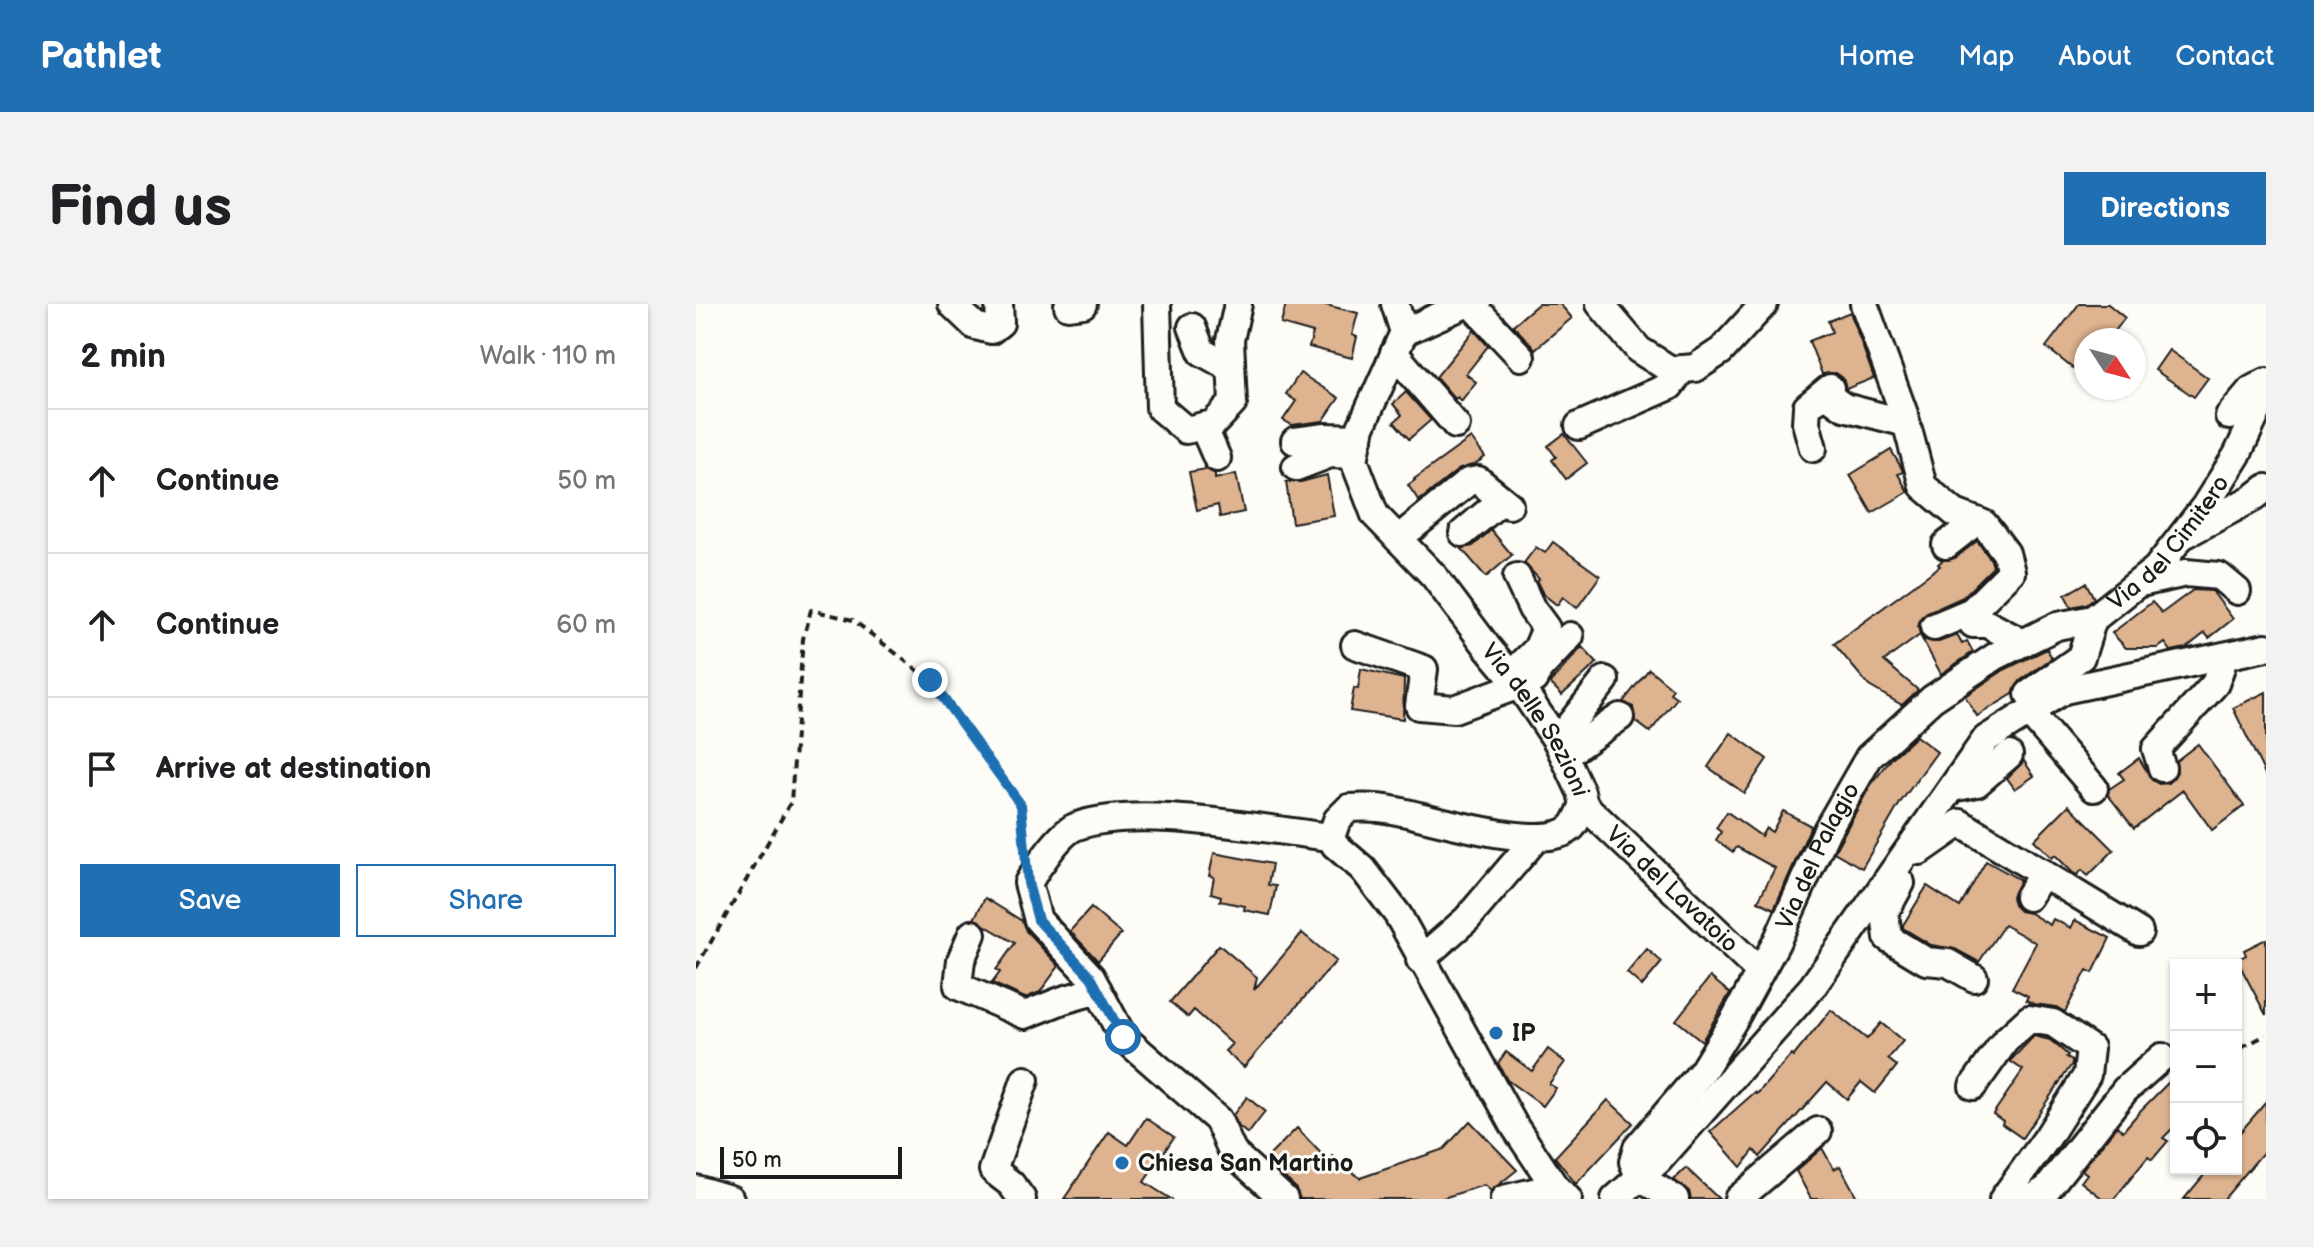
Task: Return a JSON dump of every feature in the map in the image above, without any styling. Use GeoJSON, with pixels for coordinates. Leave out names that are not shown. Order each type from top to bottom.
{"type":"FeatureCollection","features":[{"type":"Feature","properties":{"kind":"street"},"geometry":{"type":"LineString","coordinates":[[952,304],[975,326],[991,330],[1000,323],[999,304]]}},
{"type":"Feature","properties":{"kind":"street"},"geometry":{"type":"LineString","coordinates":[[1157,304],[1160,408],[1186,430],[1213,424],[1233,403],[1230,340],[1238,304]]}},
{"type":"Feature","properties":{"kind":"street"},"geometry":{"type":"LineString","coordinates":[[1395,304],[1399,342],[1447,424]]}},
{"type":"Feature","properties":{"kind":"street"},"geometry":{"type":"LineString","coordinates":[[1357,446],[1399,342],[1469,304],[1521,357]]}},
{"type":"Feature","properties":{"kind":"street"},"geometry":{"type":"LineString","coordinates":[[1600,304],[1639,350],[1671,370],[1695,368],[1721,351],[1764,304]]}},
{"type":"Feature","properties":{"kind":"street"},"geometry":{"type":"LineString","coordinates":[[1864,304],[1906,423],[1915,494],[1984,524],[2006,553],[2011,572],[1972,611],[1934,627]]}},
{"type":"Feature","properties":{"kind":"street"},"geometry":{"type":"LineString","coordinates":[[1192,327],[1202,352],[1231,368]]}},
{"type":"Feature","properties":{"kind":"street"},"geometry":{"type":"LineString","coordinates":[[1579,426],[1670,386],[1682,369]]}},
{"type":"Feature","properties":{"kind":"street"},"geometry":{"type":"LineString","coordinates":[[2229,416],[2251,390],[2266,382]]}},
{"type":"Feature","properties":{"kind":"street"},"geometry":{"type":"LineString","coordinates":[[1813,448],[1806,423],[1807,407],[1828,391],[1844,407],[1906,423]]}},
{"type":"Feature","properties":{"kind":"street","name":"Via del Cimitero"},"geometry":{"type":"LineString","coordinates":[[1986,739],[1994,724],[2032,691],[2081,657],[2093,619],[2156,569],[2205,506],[2237,455],[2266,393]]}},
{"type":"Feature","properties":{"kind":"street"},"geometry":{"type":"LineString","coordinates":[[1203,426],[1217,458]]}},
{"type":"Feature","properties":{"kind":"street"},"geometry":{"type":"LineString","coordinates":[[1295,441],[1326,437],[1357,446]]}},
{"type":"Feature","properties":{"kind":"street"},"geometry":{"type":"LineString","coordinates":[[1296,467],[1357,446]]}},
{"type":"Feature","properties":{"kind":"street","name":"Via delle Sezioni"},"geometry":{"type":"LineString","coordinates":[[1331,837],[1337,820],[1349,808],[1370,806],[1491,832],[1536,838],[1556,835],[1572,828],[1584,805],[1561,748],[1517,685],[1434,576],[1375,515],[1354,460],[1357,446]]}},
{"type":"Feature","properties":{"kind":"street"},"geometry":{"type":"LineString","coordinates":[[1398,539],[1468,482],[1478,480],[1506,502],[1463,533]]}},
{"type":"Feature","properties":{"kind":"street"},"geometry":{"type":"LineString","coordinates":[[2182,536],[2266,488]]}},
{"type":"Feature","properties":{"kind":"street"},"geometry":{"type":"LineString","coordinates":[[1946,545],[1977,521]]}},
{"type":"Feature","properties":{"kind":"street"},"geometry":{"type":"LineString","coordinates":[[2137,584],[2186,573],[2219,576],[2237,591]]}},
{"type":"Feature","properties":{"kind":"street"},"geometry":{"type":"LineString","coordinates":[[1517,577],[1532,609],[1546,628],[1517,685]]}},
{"type":"Feature","properties":{"kind":"street"},"geometry":{"type":"LineString","coordinates":[[1972,611],[1973,624],[1987,624],[2023,643]]}},
{"type":"Feature","properties":{"kind":"street","name":"Via del Palagio"},"geometry":{"type":"LineString","coordinates":[[1643,1187],[1633,1162],[1637,1148],[1702,1072],[1735,1018],[1776,943],[1827,830],[1869,757],[1932,699],[1996,656],[2057,626],[2093,619]]}},
{"type":"Feature","properties":{"kind":"street"},"geometry":{"type":"LineString","coordinates":[[1355,645],[1424,669],[1419,706],[1454,709],[1517,685],[1529,688],[1539,669],[1570,636]]}},
{"type":"Feature","properties":{"kind":"street"},"geometry":{"type":"LineString","coordinates":[[1615,1199],[1643,1187],[1813,986],[1986,739],[2064,690],[2266,647]]}},
{"type":"Feature","properties":{"kind":"street"},"geometry":{"type":"LineString","coordinates":[[2162,768],[2156,749],[2215,684],[2225,656]]}},
{"type":"Feature","properties":{"kind":"street"},"geometry":{"type":"LineString","coordinates":[[1561,748],[1605,680]]}},
{"type":"Feature","properties":{"kind":"street"},"geometry":{"type":"LineString","coordinates":[[2029,712],[2094,788]]}},
{"type":"Feature","properties":{"kind":"street"},"geometry":{"type":"LineString","coordinates":[[1561,748],[1620,717]]}},
{"type":"Feature","properties":{"kind":"street"},"geometry":{"type":"LineString","coordinates":[[1952,788],[1977,783],[2009,755]]}},
{"type":"Feature","properties":{"kind":"street","name":"Via del Lavatoio"},"geometry":{"type":"LineString","coordinates":[[1584,805],[1759,971]]}},
{"type":"Feature","properties":{"kind":"street"},"geometry":{"type":"LineString","coordinates":[[1284,1199],[1233,1153],[1218,1120],[1123,1037],[1091,977],[1038,920],[1028,883],[1038,865],[1072,828],[1119,816],[1194,821],[1331,837],[1335,845],[1363,869],[1398,915],[1420,960],[1515,1127],[1561,1193],[1504,1199]]}},
{"type":"Feature","properties":{"kind":"street"},"geometry":{"type":"LineString","coordinates":[[1904,855],[1920,851],[1960,823],[2043,873],[2071,904],[2139,932]]}},
{"type":"Feature","properties":{"kind":"street"},"geometry":{"type":"LineString","coordinates":[[1420,960],[1467,919],[1536,838]]}},
{"type":"Feature","properties":{"kind":"street"},"geometry":{"type":"LineString","coordinates":[[1904,855],[1906,874],[1885,912],[1888,938],[1926,961],[1948,963],[1974,978]]}},
{"type":"Feature","properties":{"kind":"street"},"geometry":{"type":"LineString","coordinates":[[2028,897],[2043,873]]}},
{"type":"Feature","properties":{"kind":"street"},"geometry":{"type":"LineString","coordinates":[[972,934],[961,960],[958,986],[972,994],[1025,1015],[1098,990]]}},
{"type":"Feature","properties":{"kind":"street"},"geometry":{"type":"LineString","coordinates":[[1973,1086],[2005,1041],[2029,1019],[2053,1023],[2090,1048],[2087,1075],[2003,1199]]}},
{"type":"Feature","properties":{"kind":"street"},"geometry":{"type":"LineString","coordinates":[[2031,1199],[2047,1189],[2125,1090],[2162,1057]]}},
{"type":"Feature","properties":{"kind":"street"},"geometry":{"type":"LineString","coordinates":[[1022,1199],[1011,1184],[993,1170],[1025,1080]]}},
{"type":"Feature","properties":{"kind":"street"},"geometry":{"type":"LineString","coordinates":[[1748,1191],[1818,1131]]}},
{"type":"Feature","properties":{"kind":"street"},"geometry":{"type":"LineString","coordinates":[[1748,1191],[1787,1184]]}},
{"type":"Feature","properties":{"kind":"street"},"geometry":{"type":"LineString","coordinates":[[1643,1187],[1675,1199]]}},
{"type":"Feature","properties":{"kind":"street"},"geometry":{"type":"LineString","coordinates":[[696,1189],[730,1199]]}},
{"type":"Feature","properties":{"kind":"path"},"geometry":{"type":"LineString","coordinates":[[696,968],[791,802],[803,639],[811,610],[853,620],[930,680],[1021,805],[1028,883]]}},
{"type":"Feature","properties":{"kind":"path"},"geometry":{"type":"LineString","coordinates":[[2242,1047],[2266,1035]]}},
{"type":"Feature","properties":{"kind":"building"},"geometry":{"type":"Polygon","coordinates":[[[1286,304],[1322,304],[1358,313],[1352,335],[1357,337],[1352,358],[1309,347],[1313,333],[1281,324],[1286,304]]]}},
{"type":"Feature","properties":{"kind":"building"},"geometry":{"type":"Polygon","coordinates":[[[1538,304],[1560,304],[1572,318],[1535,349],[1513,325],[1538,304]]]}},
{"type":"Feature","properties":{"kind":"building"},"geometry":{"type":"Polygon","coordinates":[[[2079,304],[2108,304],[2125,318],[2117,328],[2074,328],[2074,369],[2046,347],[2079,304]]]}},
{"type":"Feature","properties":{"kind":"building"},"geometry":{"type":"Polygon","coordinates":[[[1850,312],[1874,378],[1846,389],[1843,378],[1836,373],[1822,374],[1809,341],[1832,332],[1828,321],[1850,312]]]}},
{"type":"Feature","properties":{"kind":"building"},"geometry":{"type":"Polygon","coordinates":[[[1474,330],[1488,346],[1466,374],[1476,382],[1461,401],[1457,397],[1455,399],[1436,377],[1474,330]]]}},
{"type":"Feature","properties":{"kind":"building"},"geometry":{"type":"Polygon","coordinates":[[[2169,350],[2208,378],[2194,397],[2155,370],[2169,350]]]}},
{"type":"Feature","properties":{"kind":"building"},"geometry":{"type":"Polygon","coordinates":[[[1300,373],[1339,398],[1323,421],[1292,425],[1283,420],[1296,401],[1286,394],[1300,373]]]}},
{"type":"Feature","properties":{"kind":"building"},"geometry":{"type":"Polygon","coordinates":[[[1406,392],[1431,420],[1409,439],[1394,422],[1402,415],[1393,404],[1406,392]]]}},
{"type":"Feature","properties":{"kind":"building"},"geometry":{"type":"Polygon","coordinates":[[[1564,434],[1587,463],[1566,479],[1552,460],[1556,457],[1548,446],[1564,434]]]}},
{"type":"Feature","properties":{"kind":"building"},"geometry":{"type":"Polygon","coordinates":[[[1471,438],[1485,457],[1458,470],[1419,501],[1408,485],[1471,438]]]}},
{"type":"Feature","properties":{"kind":"building"},"geometry":{"type":"Polygon","coordinates":[[[1891,450],[1901,467],[1903,472],[1898,474],[1908,492],[1872,513],[1850,475],[1891,450]]]}},
{"type":"Feature","properties":{"kind":"building"},"geometry":{"type":"Polygon","coordinates":[[[1206,469],[1215,474],[1215,479],[1236,474],[1244,512],[1220,517],[1218,505],[1197,510],[1189,472],[1206,469]]]}},
{"type":"Feature","properties":{"kind":"building"},"geometry":{"type":"Polygon","coordinates":[[[1327,475],[1334,516],[1292,523],[1286,482],[1301,482],[1327,475]]]}},
{"type":"Feature","properties":{"kind":"building"},"geometry":{"type":"Polygon","coordinates":[[[1491,530],[1512,555],[1486,577],[1461,548],[1473,546],[1491,530]]]}},
{"type":"Feature","properties":{"kind":"building"},"geometry":{"type":"Polygon","coordinates":[[[1977,541],[1993,567],[1963,597],[1927,613],[1918,626],[1925,640],[1939,642],[1957,635],[1962,644],[1967,641],[1973,652],[1941,674],[1920,635],[1884,661],[1918,690],[1902,705],[1869,686],[1834,644],[1940,566],[1938,564],[1943,560],[1955,558],[1977,541]]]}},
{"type":"Feature","properties":{"kind":"building"},"geometry":{"type":"Polygon","coordinates":[[[1553,542],[1600,576],[1577,608],[1563,597],[1557,605],[1543,594],[1537,582],[1539,579],[1524,563],[1536,547],[1545,553],[1553,542]]]}},
{"type":"Feature","properties":{"kind":"building"},"geometry":{"type":"Polygon","coordinates":[[[2086,583],[2094,598],[2086,604],[2071,607],[2065,595],[2086,583]]]}},
{"type":"Feature","properties":{"kind":"building"},"geometry":{"type":"Polygon","coordinates":[[[2193,590],[2212,591],[2233,619],[2209,638],[2205,633],[2186,648],[2171,651],[2165,643],[2158,648],[2126,648],[2112,633],[2152,602],[2162,613],[2193,590]]]}},
{"type":"Feature","properties":{"kind":"building"},"geometry":{"type":"Polygon","coordinates":[[[1582,647],[1597,663],[1562,695],[1550,683],[1582,647]]]}},
{"type":"Feature","properties":{"kind":"building"},"geometry":{"type":"Polygon","coordinates":[[[2047,649],[2052,658],[2020,681],[2013,694],[1977,716],[1965,696],[2004,670],[2047,649]]]}},
{"type":"Feature","properties":{"kind":"building"},"geometry":{"type":"Polygon","coordinates":[[[1361,669],[1404,679],[1403,719],[1350,711],[1361,669]]]}},
{"type":"Feature","properties":{"kind":"building"},"geometry":{"type":"Polygon","coordinates":[[[1649,669],[1673,689],[1670,693],[1677,698],[1650,732],[1635,721],[1633,707],[1623,702],[1649,669]]]}},
{"type":"Feature","properties":{"kind":"building"},"geometry":{"type":"Polygon","coordinates":[[[2266,692],[2266,776],[2233,708],[2266,692]]]}},
{"type":"Feature","properties":{"kind":"building"},"geometry":{"type":"Polygon","coordinates":[[[1731,733],[1767,759],[1744,793],[1708,767],[1731,733]]]}},
{"type":"Feature","properties":{"kind":"building"},"geometry":{"type":"Polygon","coordinates":[[[1916,736],[1937,752],[1900,803],[1862,868],[1834,852],[1870,786],[1892,758],[1916,736]]]}},
{"type":"Feature","properties":{"kind":"building"},"geometry":{"type":"Polygon","coordinates":[[[2198,744],[2244,806],[2212,830],[2183,790],[2134,828],[2108,795],[2109,789],[2124,779],[2119,773],[2139,758],[2152,780],[2159,784],[2168,783],[2177,772],[2176,761],[2198,744]]]}},
{"type":"Feature","properties":{"kind":"building"},"geometry":{"type":"Polygon","coordinates":[[[2024,761],[2034,776],[2015,789],[2007,778],[2024,761]]]}},
{"type":"Feature","properties":{"kind":"building"},"geometry":{"type":"Polygon","coordinates":[[[2069,805],[2114,850],[2088,876],[2082,870],[2077,875],[2073,873],[2034,840],[2069,805]]]}},
{"type":"Feature","properties":{"kind":"building"},"geometry":{"type":"Polygon","coordinates":[[[1783,811],[1811,826],[1774,909],[1758,901],[1775,868],[1737,847],[1733,852],[1716,840],[1721,832],[1716,828],[1727,812],[1761,836],[1766,828],[1772,832],[1783,811]]]}},
{"type":"Feature","properties":{"kind":"building"},"geometry":{"type":"Polygon","coordinates":[[[1214,853],[1272,864],[1268,885],[1276,886],[1270,915],[1244,910],[1245,906],[1220,901],[1221,896],[1211,893],[1214,877],[1209,876],[1214,853]]]}},
{"type":"Feature","properties":{"kind":"building"},"geometry":{"type":"Polygon","coordinates":[[[1986,861],[2020,880],[2012,897],[2020,911],[2030,913],[2050,925],[2053,919],[2071,928],[2075,920],[2110,938],[2093,973],[2087,970],[2065,1012],[2056,1007],[2034,1004],[2026,1000],[2028,996],[2012,988],[2036,943],[2004,925],[1979,962],[1955,949],[1931,945],[1903,928],[1927,886],[1960,907],[1986,861]]]}},
{"type":"Feature","properties":{"kind":"building"},"geometry":{"type":"Polygon","coordinates":[[[985,898],[1022,921],[1026,931],[1059,966],[1040,992],[1025,998],[992,983],[1000,972],[996,970],[1015,943],[974,919],[985,898]]]}},
{"type":"Feature","properties":{"kind":"building"},"geometry":{"type":"Polygon","coordinates":[[[1091,908],[1121,934],[1098,961],[1070,931],[1091,908]]]}},
{"type":"Feature","properties":{"kind":"building"},"geometry":{"type":"Polygon","coordinates":[[[1302,933],[1336,961],[1244,1067],[1225,1051],[1232,1044],[1194,1010],[1188,1017],[1170,1002],[1219,945],[1257,977],[1254,990],[1302,933]]]}},
{"type":"Feature","properties":{"kind":"building"},"geometry":{"type":"Polygon","coordinates":[[[2266,939],[2266,1015],[2242,969],[2242,959],[2239,959],[2246,955],[2244,950],[2266,939]]]}},
{"type":"Feature","properties":{"kind":"building"},"geometry":{"type":"Polygon","coordinates":[[[1647,949],[1662,962],[1642,986],[1627,973],[1647,949]]]}},
{"type":"Feature","properties":{"kind":"building"},"geometry":{"type":"Polygon","coordinates":[[[1710,977],[1730,993],[1702,1041],[1676,1020],[1710,977]]]}},
{"type":"Feature","properties":{"kind":"building"},"geometry":{"type":"Polygon","coordinates":[[[1831,1010],[1867,1039],[1881,1023],[1903,1041],[1888,1059],[1897,1066],[1875,1093],[1861,1082],[1847,1099],[1827,1082],[1760,1157],[1754,1150],[1741,1167],[1710,1132],[1755,1092],[1757,1094],[1791,1055],[1793,1057],[1831,1010]]]}},
{"type":"Feature","properties":{"kind":"building"},"geometry":{"type":"Polygon","coordinates":[[[2034,1036],[2050,1040],[2068,1055],[2066,1057],[2072,1064],[2022,1138],[1993,1114],[2023,1070],[2010,1061],[2034,1036]]]}},
{"type":"Feature","properties":{"kind":"building"},"geometry":{"type":"Polygon","coordinates":[[[1548,1049],[1565,1062],[1549,1084],[1556,1088],[1543,1106],[1507,1080],[1498,1063],[1506,1052],[1532,1071],[1548,1049]]]}},
{"type":"Feature","properties":{"kind":"building"},"geometry":{"type":"Polygon","coordinates":[[[2170,1081],[2170,1131],[2163,1138],[2168,1141],[2152,1160],[2148,1157],[2114,1199],[2103,1199],[2081,1182],[2087,1174],[2082,1170],[2117,1126],[2123,1131],[2170,1081]]]}},
{"type":"Feature","properties":{"kind":"building"},"geometry":{"type":"Polygon","coordinates":[[[1247,1097],[1265,1112],[1248,1134],[1239,1127],[1233,1115],[1247,1097]]]}},
{"type":"Feature","properties":{"kind":"building"},"geometry":{"type":"Polygon","coordinates":[[[1608,1100],[1633,1123],[1576,1184],[1555,1157],[1608,1100]]]}},
{"type":"Feature","properties":{"kind":"building"},"geometry":{"type":"Polygon","coordinates":[[[2266,1102],[2266,1149],[2224,1199],[2184,1199],[2204,1175],[2242,1175],[2242,1130],[2266,1102]]]}},
{"type":"Feature","properties":{"kind":"building","name":"Chiesa San Martino"},"geometry":{"type":"Polygon","coordinates":[[[1146,1118],[1174,1137],[1144,1182],[1171,1199],[1064,1199],[1109,1132],[1128,1145],[1146,1118]]]}},
{"type":"Feature","properties":{"kind":"building"},"geometry":{"type":"Polygon","coordinates":[[[1470,1121],[1517,1170],[1491,1191],[1484,1185],[1440,1199],[1300,1199],[1295,1187],[1265,1160],[1297,1128],[1328,1161],[1333,1156],[1360,1178],[1444,1149],[1470,1121]]]}},
{"type":"Feature","properties":{"kind":"building"},"geometry":{"type":"Polygon","coordinates":[[[1822,1148],[1834,1169],[1840,1166],[1858,1199],[1811,1199],[1796,1171],[1822,1148]]]}},
{"type":"Feature","properties":{"kind":"building"},"geometry":{"type":"Polygon","coordinates":[[[1686,1168],[1719,1199],[1691,1199],[1689,1191],[1674,1180],[1686,1168]]]}},
{"type":"Feature","properties":{"kind":"place","name":"IP"},"geometry":{"type":"Point","coordinates":[1496,1033]}},
{"type":"Feature","properties":{"kind":"place","name":"Chiesa San Martino"},"geometry":{"type":"Point","coordinates":[1122,1163]}},
{"type":"Feature","properties":{"kind":"route"},"geometry":{"type":"LineString","coordinates":[[930,680],[1021,805],[1028,883],[1038,920],[1091,977],[1123,1037]]}}]}
